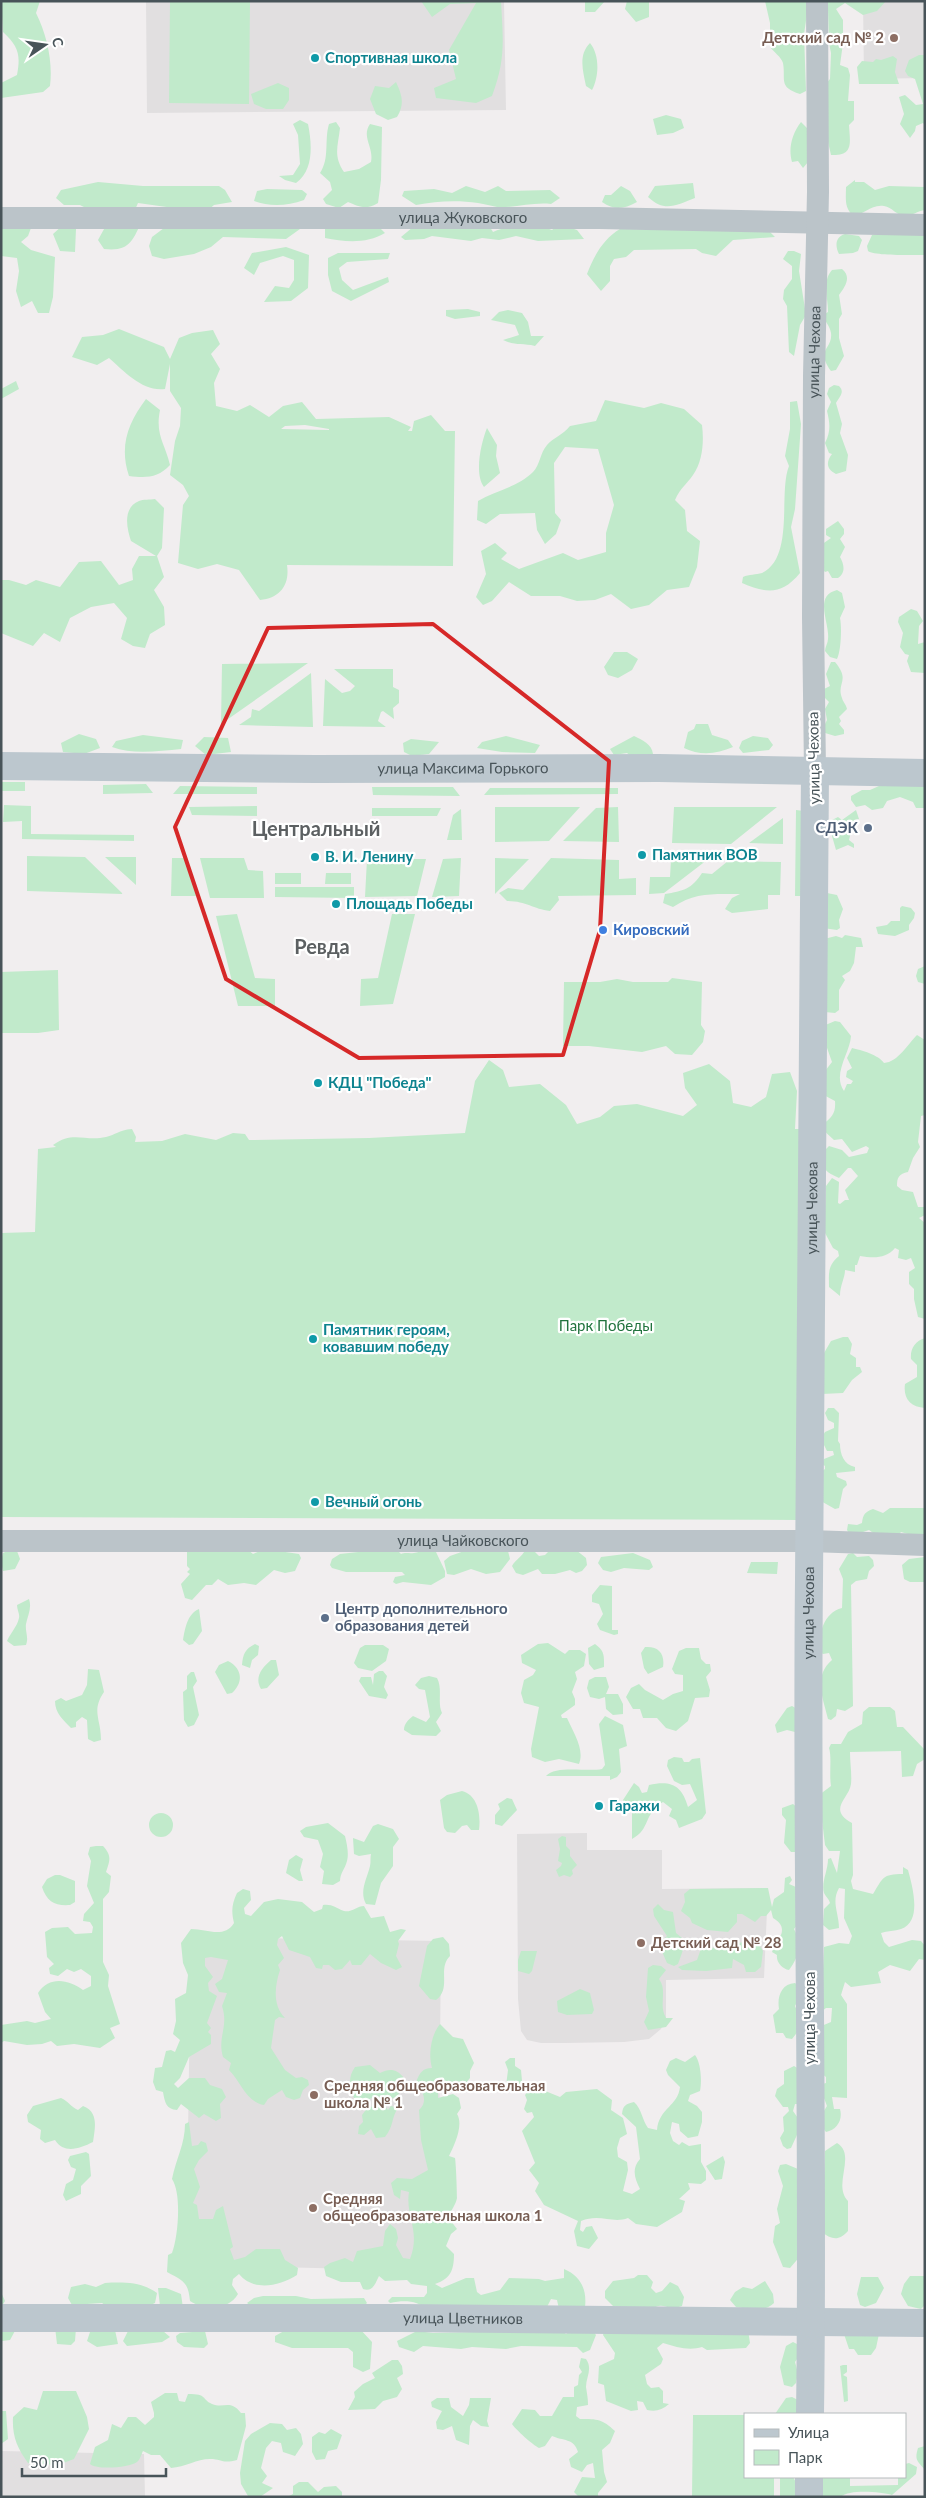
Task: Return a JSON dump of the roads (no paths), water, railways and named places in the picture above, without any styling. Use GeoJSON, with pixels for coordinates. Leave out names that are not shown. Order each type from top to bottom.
{"type":"FeatureCollection","features":[{"type":"Feature","properties":{"kind":"street","name":"улица Чехова"},"geometry":{"type":"LineString","coordinates":[[810,2413],[812,2323],[811,1156],[815,771],[813,617],[817,1]]}},
{"type":"Feature","properties":{"kind":"street","name":"улица Жуковского"},"geometry":{"type":"LineString","coordinates":[[1,218],[600,218],[925,225]]}},
{"type":"Feature","properties":{"kind":"street","name":"улица Максима Горького"},"geometry":{"type":"LineString","coordinates":[[1,766],[925,773]]}},
{"type":"Feature","properties":{"kind":"street","name":"улица Чайковского"},"geometry":{"type":"LineString","coordinates":[[1,1541],[810,1541],[925,1545]]}},
{"type":"Feature","properties":{"kind":"street","name":"улица Цветников"},"geometry":{"type":"LineString","coordinates":[[1,2318],[401,2318],[925,2323]]}},
{"type":"Feature","properties":{"kind":"street"},"geometry":{"type":"LineString","coordinates":[[809,2478],[809,2497]]}},
{"type":"Feature","properties":{"kind":"place","name":"Детский сад № 2"},"geometry":{"type":"Point","coordinates":[894,38]}},
{"type":"Feature","properties":{"kind":"place","name":"Спортивная школа"},"geometry":{"type":"Point","coordinates":[315,58]}},
{"type":"Feature","properties":{"kind":"place","name":"СДЭК"},"geometry":{"type":"Point","coordinates":[868,828]}},
{"type":"Feature","properties":{"kind":"place","name":"Памятник ВОВ"},"geometry":{"type":"Point","coordinates":[642,855]}},
{"type":"Feature","properties":{"kind":"place","name":"В. И. Ленину"},"geometry":{"type":"Point","coordinates":[315,857]}},
{"type":"Feature","properties":{"kind":"place","name":"Площадь Победы"},"geometry":{"type":"Point","coordinates":[336,904]}},
{"type":"Feature","properties":{"kind":"place","name":"Кировский"},"geometry":{"type":"Point","coordinates":[603,930]}},
{"type":"Feature","properties":{"kind":"place","name":"КДЦ \"Победа\""},"geometry":{"type":"Point","coordinates":[318,1083]}},
{"type":"Feature","properties":{"kind":"place","name":"Памятник героям, ковавшим победу"},"geometry":{"type":"Point","coordinates":[313,1339]}},
{"type":"Feature","properties":{"kind":"place","name":"Вечный огонь"},"geometry":{"type":"Point","coordinates":[315,1502]}},
{"type":"Feature","properties":{"kind":"place","name":"Центр дополнительного образования детей"},"geometry":{"type":"Point","coordinates":[325,1618]}},
{"type":"Feature","properties":{"kind":"place","name":"Гаражи"},"geometry":{"type":"Point","coordinates":[599,1806]}},
{"type":"Feature","properties":{"kind":"place","name":"Детский сад № 28"},"geometry":{"type":"Point","coordinates":[641,1943]}},
{"type":"Feature","properties":{"kind":"place","name":"Средняя общеобразовательная школа № 1"},"geometry":{"type":"Point","coordinates":[314,2095]}},
{"type":"Feature","properties":{"kind":"place","name":"Средняя общеобразовательная школа 1"},"geometry":{"type":"Point","coordinates":[313,2208]}},
{"type":"Feature","properties":{"kind":"district","name":"Центральный"},"geometry":{"type":"Point","coordinates":[316,829]}},
{"type":"Feature","properties":{"kind":"district","name":"Ревда"},"geometry":{"type":"Point","coordinates":[322,947]}},
{"type":"Feature","properties":{"kind":"park label","name":"Парк Победы"},"geometry":{"type":"Point","coordinates":[606,1326]}}]}
